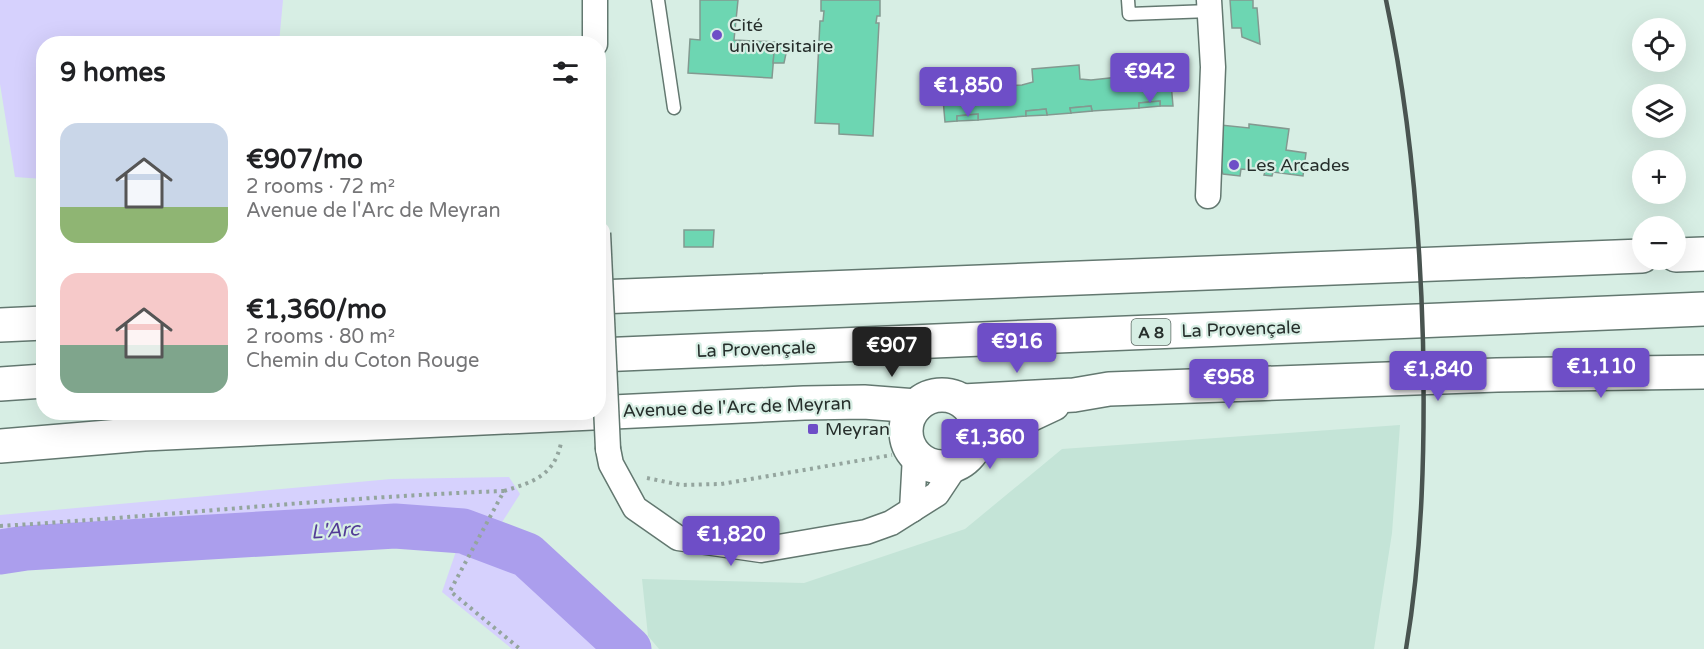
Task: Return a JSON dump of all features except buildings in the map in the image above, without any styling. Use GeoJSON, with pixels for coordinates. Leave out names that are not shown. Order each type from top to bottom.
{"type":"FeatureCollection","features":[{"type":"Feature","properties":{"kind":"main road"},"geometry":{"type":"LineString","coordinates":[[1686,255],[1704,254]]}},
{"type":"Feature","properties":{"kind":"main road"},"geometry":{"type":"LineString","coordinates":[[606,297],[1632,256]]}},
{"type":"Feature","properties":{"kind":"main road","name":"La Provençale"},"geometry":{"type":"LineString","coordinates":[[606,355],[1704,309]]}},
{"type":"Feature","properties":{"kind":"main road"},"geometry":{"type":"LineString","coordinates":[[0,325],[36,323]]}},
{"type":"Feature","properties":{"kind":"main road"},"geometry":{"type":"LineString","coordinates":[[963,401],[978,424],[978,439],[973,450],[957,464],[934,467],[911,449],[909,416],[916,406],[938,395],[951,396],[963,401],[1074,395],[1109,389],[1390,378],[1704,372]]}},
{"type":"Feature","properties":{"kind":"main road"},"geometry":{"type":"LineString","coordinates":[[0,384],[36,382]]}},
{"type":"Feature","properties":{"kind":"main road"},"geometry":{"type":"LineString","coordinates":[[978,439],[1074,395]]}},
{"type":"Feature","properties":{"kind":"main road","name":"Avenue de l'Arc de Meyran"},"geometry":{"type":"LineString","coordinates":[[606,413],[864,402],[916,406]]}},
{"type":"Feature","properties":{"kind":"main road","name":"Avenue de l'Arc de Meyran"},"geometry":{"type":"LineString","coordinates":[[864,402],[892,424],[911,449]]}},
{"type":"Feature","properties":{"kind":"main road","name":"Avenue de l'Arc de Meyran"},"geometry":{"type":"LineString","coordinates":[[0,446],[168,433],[460,420]]}},
{"type":"Feature","properties":{"kind":"street"},"geometry":{"type":"LineString","coordinates":[[595,0],[595,36]]}},
{"type":"Feature","properties":{"kind":"street"},"geometry":{"type":"LineString","coordinates":[[1208,196],[1213,67],[1210,5]]}},
{"type":"Feature","properties":{"kind":"street"},"geometry":{"type":"LineString","coordinates":[[606,396],[609,457],[635,508],[678,538],[761,550],[866,532],[891,523],[937,494],[957,464]]}},
{"type":"Feature","properties":{"kind":"street"},"geometry":{"type":"LineString","coordinates":[[911,449],[912,510]]}},
{"type":"Feature","properties":{"kind":"lane"},"geometry":{"type":"LineString","coordinates":[[658,0],[674,108]]}},
{"type":"Feature","properties":{"kind":"lane"},"geometry":{"type":"LineString","coordinates":[[1128,0],[1129,14],[1210,5]]}},
{"type":"Feature","properties":{"kind":"path"},"geometry":{"type":"LineString","coordinates":[[0,526],[115,519],[387,495],[504,491],[543,476],[558,459],[563,436]]}},
{"type":"Feature","properties":{"kind":"path"},"geometry":{"type":"LineString","coordinates":[[609,457],[640,477],[681,485],[721,484],[911,449]]}},
{"type":"Feature","properties":{"kind":"path"},"geometry":{"type":"LineString","coordinates":[[504,491],[450,591],[520,649]]}},
{"type":"Feature","properties":{"kind":"shaded area"},"geometry":{"type":"Polygon","coordinates":[[[0,0],[283,0],[280,36],[36,36],[36,178],[15,177],[0,84],[0,0]]]}},
{"type":"Feature","properties":{"kind":"shaded area"},"geometry":{"type":"Polygon","coordinates":[[[1400,425],[1392,533],[1374,649],[659,649],[648,636],[642,579],[804,583],[965,529],[1062,449],[1400,425]]]}},
{"type":"Feature","properties":{"kind":"shaded area"},"geometry":{"type":"Polygon","coordinates":[[[509,477],[520,494],[490,541],[527,555],[629,649],[512,649],[442,592],[463,531],[395,526],[26,548],[0,552],[0,515],[391,479],[509,477]]]}},
{"type":"Feature","properties":{"kind":"waterway","name":"L'Arc"},"geometry":{"type":"LineString","coordinates":[[0,552],[26,548],[395,526],[463,531],[527,555],[629,649]]}},
{"type":"Feature","properties":{"kind":"railway"},"geometry":{"type":"LineString","coordinates":[[1386,0],[1401,85],[1412,170],[1423,342],[1422,496],[1416,573],[1406,649]]}},
{"type":"Feature","properties":{"kind":"place","name":"Cité universitaire"},"geometry":{"type":"Point","coordinates":[717,35]}},
{"type":"Feature","properties":{"kind":"place","name":"Les Arcades"},"geometry":{"type":"Point","coordinates":[1234,165]}},
{"type":"Feature","properties":{"kind":"place","name":"Meyran"},"geometry":{"type":"Point","coordinates":[813,429]}}]}
